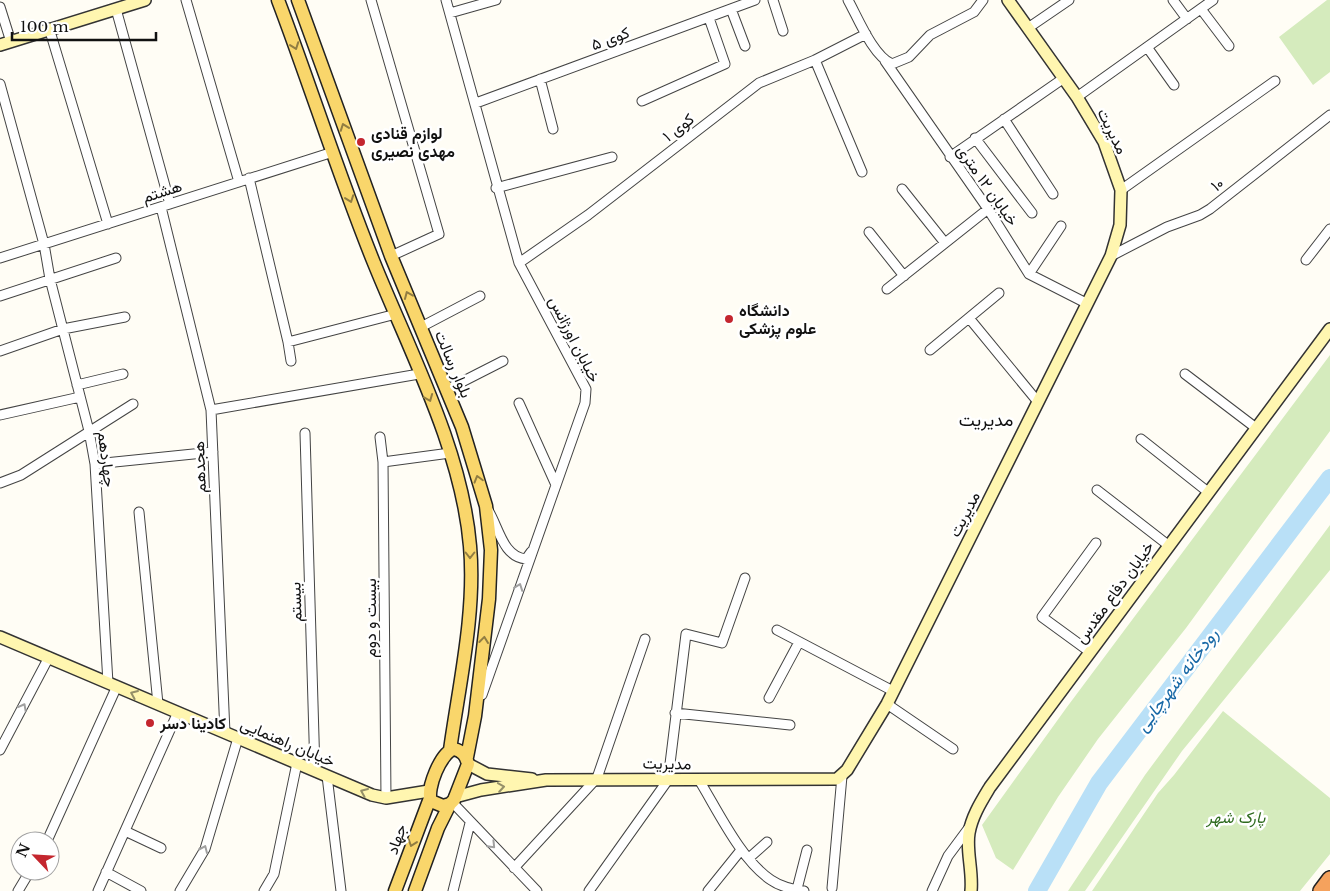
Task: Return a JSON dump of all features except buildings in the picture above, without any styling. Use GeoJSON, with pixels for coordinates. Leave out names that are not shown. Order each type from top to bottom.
{"type":"FeatureCollection","features":[{"type":"Feature","properties":{"kind":"highway"},"geometry":{"type":"LineString","coordinates":[[1320,891],[1330,879]]}},
{"type":"Feature","properties":{"kind":"main road"},"geometry":{"type":"LineString","coordinates":[[278,0],[374,262],[444,433],[466,509],[470,597],[450,750],[461,751],[467,760]]}},
{"type":"Feature","properties":{"kind":"main road","name":"بلوار رسالت"},"geometry":{"type":"LineString","coordinates":[[298,0],[392,256],[448,389],[462,427],[486,506],[491,550],[489,599],[467,760],[453,801]]}},
{"type":"Feature","properties":{"kind":"main road"},"geometry":{"type":"LineString","coordinates":[[374,262],[392,256]]}},
{"type":"Feature","properties":{"kind":"main road"},"geometry":{"type":"LineString","coordinates":[[444,433],[462,427]]}},
{"type":"Feature","properties":{"kind":"main road","name":"جهاد"},"geometry":{"type":"LineString","coordinates":[[395,891],[444,756],[450,750]]}},
{"type":"Feature","properties":{"kind":"main road"},"geometry":{"type":"LineString","coordinates":[[429,795],[440,806],[453,801]]}},
{"type":"Feature","properties":{"kind":"main road"},"geometry":{"type":"LineString","coordinates":[[415,891],[438,828],[453,801]]}},
{"type":"Feature","properties":{"kind":"main road"},"geometry":{"type":"LineString","coordinates":[[420,820],[430,817],[435,820],[438,828]]}},
{"type":"Feature","properties":{"kind":"street"},"geometry":{"type":"LineString","coordinates":[[186,0],[239,182]]}},
{"type":"Feature","properties":{"kind":"street"},"geometry":{"type":"LineString","coordinates":[[371,0],[439,234],[392,256]]}},
{"type":"Feature","properties":{"kind":"street","name":"خیابان اورژانس"},"geometry":{"type":"LineString","coordinates":[[446,0],[476,103],[496,188],[518,263],[586,389],[586,402],[474,716]]}},
{"type":"Feature","properties":{"kind":"street"},"geometry":{"type":"LineString","coordinates":[[450,13],[496,0]]}},
{"type":"Feature","properties":{"kind":"street"},"geometry":{"type":"LineString","coordinates":[[774,0],[783,31]]}},
{"type":"Feature","properties":{"kind":"street"},"geometry":{"type":"LineString","coordinates":[[848,0],[866,34]]}},
{"type":"Feature","properties":{"kind":"street"},"geometry":{"type":"LineString","coordinates":[[885,61],[892,64],[901,62],[930,36],[974,12],[983,0]]}},
{"type":"Feature","properties":{"kind":"street","name":"مدیریت"},"geometry":{"type":"LineString","coordinates":[[453,801],[481,790],[546,780],[598,778],[668,780],[837,779],[842,776],[887,704],[1111,256],[1120,225],[1121,190],[1104,142],[1077,97],[1008,0]]}},
{"type":"Feature","properties":{"kind":"street"},"geometry":{"type":"LineString","coordinates":[[1028,28],[1069,0]]}},
{"type":"Feature","properties":{"kind":"street"},"geometry":{"type":"LineString","coordinates":[[1173,0],[1187,19]]}},
{"type":"Feature","properties":{"kind":"street"},"geometry":{"type":"LineString","coordinates":[[1077,97],[1213,0]]}},
{"type":"Feature","properties":{"kind":"street"},"geometry":{"type":"LineString","coordinates":[[0,7],[5,44],[49,28],[139,1]]}},
{"type":"Feature","properties":{"kind":"street","name":"کوی ۵"},"geometry":{"type":"LineString","coordinates":[[476,103],[731,10],[749,1]]}},
{"type":"Feature","properties":{"kind":"street","name":"هجدهم"},"geometry":{"type":"LineString","coordinates":[[116,9],[166,205],[211,410],[226,733]]}},
{"type":"Feature","properties":{"kind":"street"},"geometry":{"type":"LineString","coordinates":[[1201,9],[1229,46]]}},
{"type":"Feature","properties":{"kind":"street"},"geometry":{"type":"LineString","coordinates":[[731,10],[745,46]]}},
{"type":"Feature","properties":{"kind":"street"},"geometry":{"type":"LineString","coordinates":[[642,101],[725,64],[709,18]]}},
{"type":"Feature","properties":{"kind":"street"},"geometry":{"type":"LineString","coordinates":[[49,28],[108,224]]}},
{"type":"Feature","properties":{"kind":"street","name":"کوی ۱"},"geometry":{"type":"LineString","coordinates":[[518,263],[588,216],[759,82],[814,60],[866,34]]}},
{"type":"Feature","properties":{"kind":"street","name":"خیابان ۱۲ متری"},"geometry":{"type":"LineString","coordinates":[[866,34],[988,209],[1029,274]]}},
{"type":"Feature","properties":{"kind":"street"},"geometry":{"type":"LineString","coordinates":[[1147,47],[1174,85]]}},
{"type":"Feature","properties":{"kind":"street"},"geometry":{"type":"LineString","coordinates":[[814,60],[862,172]]}},
{"type":"Feature","properties":{"kind":"street"},"geometry":{"type":"LineString","coordinates":[[950,157],[1064,78]]}},
{"type":"Feature","properties":{"kind":"street"},"geometry":{"type":"LineString","coordinates":[[540,79],[554,129]]}},
{"type":"Feature","properties":{"kind":"street"},"geometry":{"type":"LineString","coordinates":[[1121,190],[1275,81]]}},
{"type":"Feature","properties":{"kind":"street","name":"چهاردهم"},"geometry":{"type":"LineString","coordinates":[[0,84],[44,244],[50,279],[89,431],[95,464],[113,685]]}},
{"type":"Feature","properties":{"kind":"street","name":"۱۰"},"geometry":{"type":"LineString","coordinates":[[1111,256],[1167,227],[1200,215],[1210,209],[1330,115]]}},
{"type":"Feature","properties":{"kind":"street"},"geometry":{"type":"LineString","coordinates":[[1004,119],[1053,194]]}},
{"type":"Feature","properties":{"kind":"street"},"geometry":{"type":"LineString","coordinates":[[975,138],[1032,214]]}},
{"type":"Feature","properties":{"kind":"street","name":"هشتم"},"geometry":{"type":"LineString","coordinates":[[0,258],[333,152]]}},
{"type":"Feature","properties":{"kind":"street"},"geometry":{"type":"LineString","coordinates":[[496,188],[612,157]]}},
{"type":"Feature","properties":{"kind":"street"},"geometry":{"type":"LineString","coordinates":[[249,178],[291,361]]}},
{"type":"Feature","properties":{"kind":"street"},"geometry":{"type":"LineString","coordinates":[[902,189],[945,243]]}},
{"type":"Feature","properties":{"kind":"street"},"geometry":{"type":"LineString","coordinates":[[887,289],[988,209]]}},
{"type":"Feature","properties":{"kind":"street"},"geometry":{"type":"LineString","coordinates":[[1062,226],[1029,274],[1086,303]]}},
{"type":"Feature","properties":{"kind":"street"},"geometry":{"type":"LineString","coordinates":[[1306,260],[1330,229]]}},
{"type":"Feature","properties":{"kind":"street"},"geometry":{"type":"LineString","coordinates":[[869,232],[904,276]]}},
{"type":"Feature","properties":{"kind":"street"},"geometry":{"type":"LineString","coordinates":[[0,296],[116,258]]}},
{"type":"Feature","properties":{"kind":"street"},"geometry":{"type":"LineString","coordinates":[[930,350],[999,293]]}},
{"type":"Feature","properties":{"kind":"street"},"geometry":{"type":"LineString","coordinates":[[421,327],[480,296]]}},
{"type":"Feature","properties":{"kind":"street"},"geometry":{"type":"LineString","coordinates":[[288,342],[396,314]]}},
{"type":"Feature","properties":{"kind":"street"},"geometry":{"type":"LineString","coordinates":[[0,351],[63,329],[125,317]]}},
{"type":"Feature","properties":{"kind":"street"},"geometry":{"type":"LineString","coordinates":[[969,318],[1038,402]]}},
{"type":"Feature","properties":{"kind":"street","name":"خیابان دفاع مقدس"},"geometry":{"type":"LineString","coordinates":[[970,891],[973,876],[969,834],[976,810],[990,787],[1330,329]]}},
{"type":"Feature","properties":{"kind":"street"},"geometry":{"type":"LineString","coordinates":[[448,389],[503,361]]}},
{"type":"Feature","properties":{"kind":"street"},"geometry":{"type":"LineString","coordinates":[[77,385],[123,374]]}},
{"type":"Feature","properties":{"kind":"street"},"geometry":{"type":"LineString","coordinates":[[211,410],[419,374]]}},
{"type":"Feature","properties":{"kind":"street"},"geometry":{"type":"LineString","coordinates":[[1185,374],[1256,428]]}},
{"type":"Feature","properties":{"kind":"street"},"geometry":{"type":"LineString","coordinates":[[0,415],[80,397]]}},
{"type":"Feature","properties":{"kind":"street"},"geometry":{"type":"LineString","coordinates":[[519,403],[556,486]]}},
{"type":"Feature","properties":{"kind":"street"},"geometry":{"type":"LineString","coordinates":[[0,484],[21,475],[133,404]]}},
{"type":"Feature","properties":{"kind":"street","name":"بیستم"},"geometry":{"type":"LineString","coordinates":[[305,433],[315,771]]}},
{"type":"Feature","properties":{"kind":"street","name":"بیست و دوم"},"geometry":{"type":"LineString","coordinates":[[380,437],[384,462],[386,798]]}},
{"type":"Feature","properties":{"kind":"street"},"geometry":{"type":"LineString","coordinates":[[1142,439],[1208,492]]}},
{"type":"Feature","properties":{"kind":"street"},"geometry":{"type":"LineString","coordinates":[[95,464],[213,452]]}},
{"type":"Feature","properties":{"kind":"street"},"geometry":{"type":"LineString","coordinates":[[384,462],[450,453]]}},
{"type":"Feature","properties":{"kind":"street"},"geometry":{"type":"LineString","coordinates":[[1097,490],[1168,545]]}},
{"type":"Feature","properties":{"kind":"street"},"geometry":{"type":"LineString","coordinates":[[486,506],[509,552],[517,558],[526,559],[534,547]]}},
{"type":"Feature","properties":{"kind":"street"},"geometry":{"type":"LineString","coordinates":[[139,512],[158,704]]}},
{"type":"Feature","properties":{"kind":"street"},"geometry":{"type":"LineString","coordinates":[[1090,652],[1042,617],[1096,543]]}},
{"type":"Feature","properties":{"kind":"street"},"geometry":{"type":"LineString","coordinates":[[589,891],[668,780],[686,634],[722,643],[745,578]]}},
{"type":"Feature","properties":{"kind":"street"},"geometry":{"type":"LineString","coordinates":[[776,630],[893,691]]}},
{"type":"Feature","properties":{"kind":"street","name":"خیابان راهنمایی"},"geometry":{"type":"LineString","coordinates":[[0,636],[372,795],[386,798],[429,795]]}},
{"type":"Feature","properties":{"kind":"street"},"geometry":{"type":"LineString","coordinates":[[514,868],[598,778],[645,638]]}},
{"type":"Feature","properties":{"kind":"street"},"geometry":{"type":"LineString","coordinates":[[769,698],[799,642]]}},
{"type":"Feature","properties":{"kind":"street"},"geometry":{"type":"LineString","coordinates":[[0,750],[49,657]]}},
{"type":"Feature","properties":{"kind":"street"},"geometry":{"type":"LineString","coordinates":[[52,831],[113,685]]}},
{"type":"Feature","properties":{"kind":"street"},"geometry":{"type":"LineString","coordinates":[[887,704],[953,748]]}},
{"type":"Feature","properties":{"kind":"street"},"geometry":{"type":"LineString","coordinates":[[98,891],[178,712]]}},
{"type":"Feature","properties":{"kind":"street"},"geometry":{"type":"LineString","coordinates":[[675,713],[790,725]]}},
{"type":"Feature","properties":{"kind":"street"},"geometry":{"type":"LineString","coordinates":[[180,891],[205,849],[238,738]]}},
{"type":"Feature","properties":{"kind":"street","name":"مدیریت"},"geometry":{"type":"LineString","coordinates":[[467,760],[487,774],[546,780]]}},
{"type":"Feature","properties":{"kind":"street"},"geometry":{"type":"LineString","coordinates":[[264,891],[274,874],[297,763]]}},
{"type":"Feature","properties":{"kind":"street"},"geometry":{"type":"LineString","coordinates":[[327,776],[341,891]]}},
{"type":"Feature","properties":{"kind":"street"},"geometry":{"type":"LineString","coordinates":[[832,888],[842,776]]}},
{"type":"Feature","properties":{"kind":"street"},"geometry":{"type":"LineString","coordinates":[[699,780],[742,850],[771,880],[800,890],[806,850]]}},
{"type":"Feature","properties":{"kind":"street"},"geometry":{"type":"LineString","coordinates":[[453,801],[470,823],[536,891]]}},
{"type":"Feature","properties":{"kind":"street"},"geometry":{"type":"LineString","coordinates":[[453,891],[470,823]]}},
{"type":"Feature","properties":{"kind":"street"},"geometry":{"type":"LineString","coordinates":[[932,891],[948,856],[972,823]]}},
{"type":"Feature","properties":{"kind":"street"},"geometry":{"type":"LineString","coordinates":[[125,831],[160,848]]}},
{"type":"Feature","properties":{"kind":"street"},"geometry":{"type":"LineString","coordinates":[[750,858],[767,842]]}},
{"type":"Feature","properties":{"kind":"street"},"geometry":{"type":"LineString","coordinates":[[708,891],[742,850]]}},
{"type":"Feature","properties":{"kind":"street"},"geometry":{"type":"LineString","coordinates":[[106,872],[141,891]]}},
{"type":"Feature","properties":{"kind":"green space"},"geometry":{"type":"Polygon","coordinates":[[[1327,0],[1330,0],[1330,72],[1313,85],[1279,37],[1327,0]]]}},
{"type":"Feature","properties":{"kind":"green space"},"geometry":{"type":"Polygon","coordinates":[[[1330,355],[1330,431],[1186,628],[1098,739],[1058,797],[1013,870],[996,858],[982,825],[1067,707],[1330,355]]]}},
{"type":"Feature","properties":{"kind":"green space"},"geometry":{"type":"Polygon","coordinates":[[[1330,525],[1330,570],[1182,751],[1085,891],[1068,891],[1145,775],[1330,525]]]}},
{"type":"Feature","properties":{"kind":"green space","name":"پارک شهر"},"geometry":{"type":"Polygon","coordinates":[[[1223,711],[1330,798],[1330,854],[1300,891],[1092,891],[1158,793],[1223,711]]]}},
{"type":"Feature","properties":{"kind":"waterway","name":"رودخانه شهرچایی"},"geometry":{"type":"LineString","coordinates":[[1037,891],[1099,783],[1330,478]]}},
{"type":"Feature","properties":{"kind":"place","name":"لوازم قنادی مهدی نصیری"},"geometry":{"type":"Point","coordinates":[361,142]}},
{"type":"Feature","properties":{"kind":"place","name":"دانشگاه علوم پزشکی"},"geometry":{"type":"Point","coordinates":[729,319]}},
{"type":"Feature","properties":{"kind":"place","name":"کادینا دسر"},"geometry":{"type":"Point","coordinates":[150,723]}},
{"type":"Feature","properties":{"kind":"district","name":"مدیریت"},"geometry":{"type":"Point","coordinates":[986,420]}}]}
